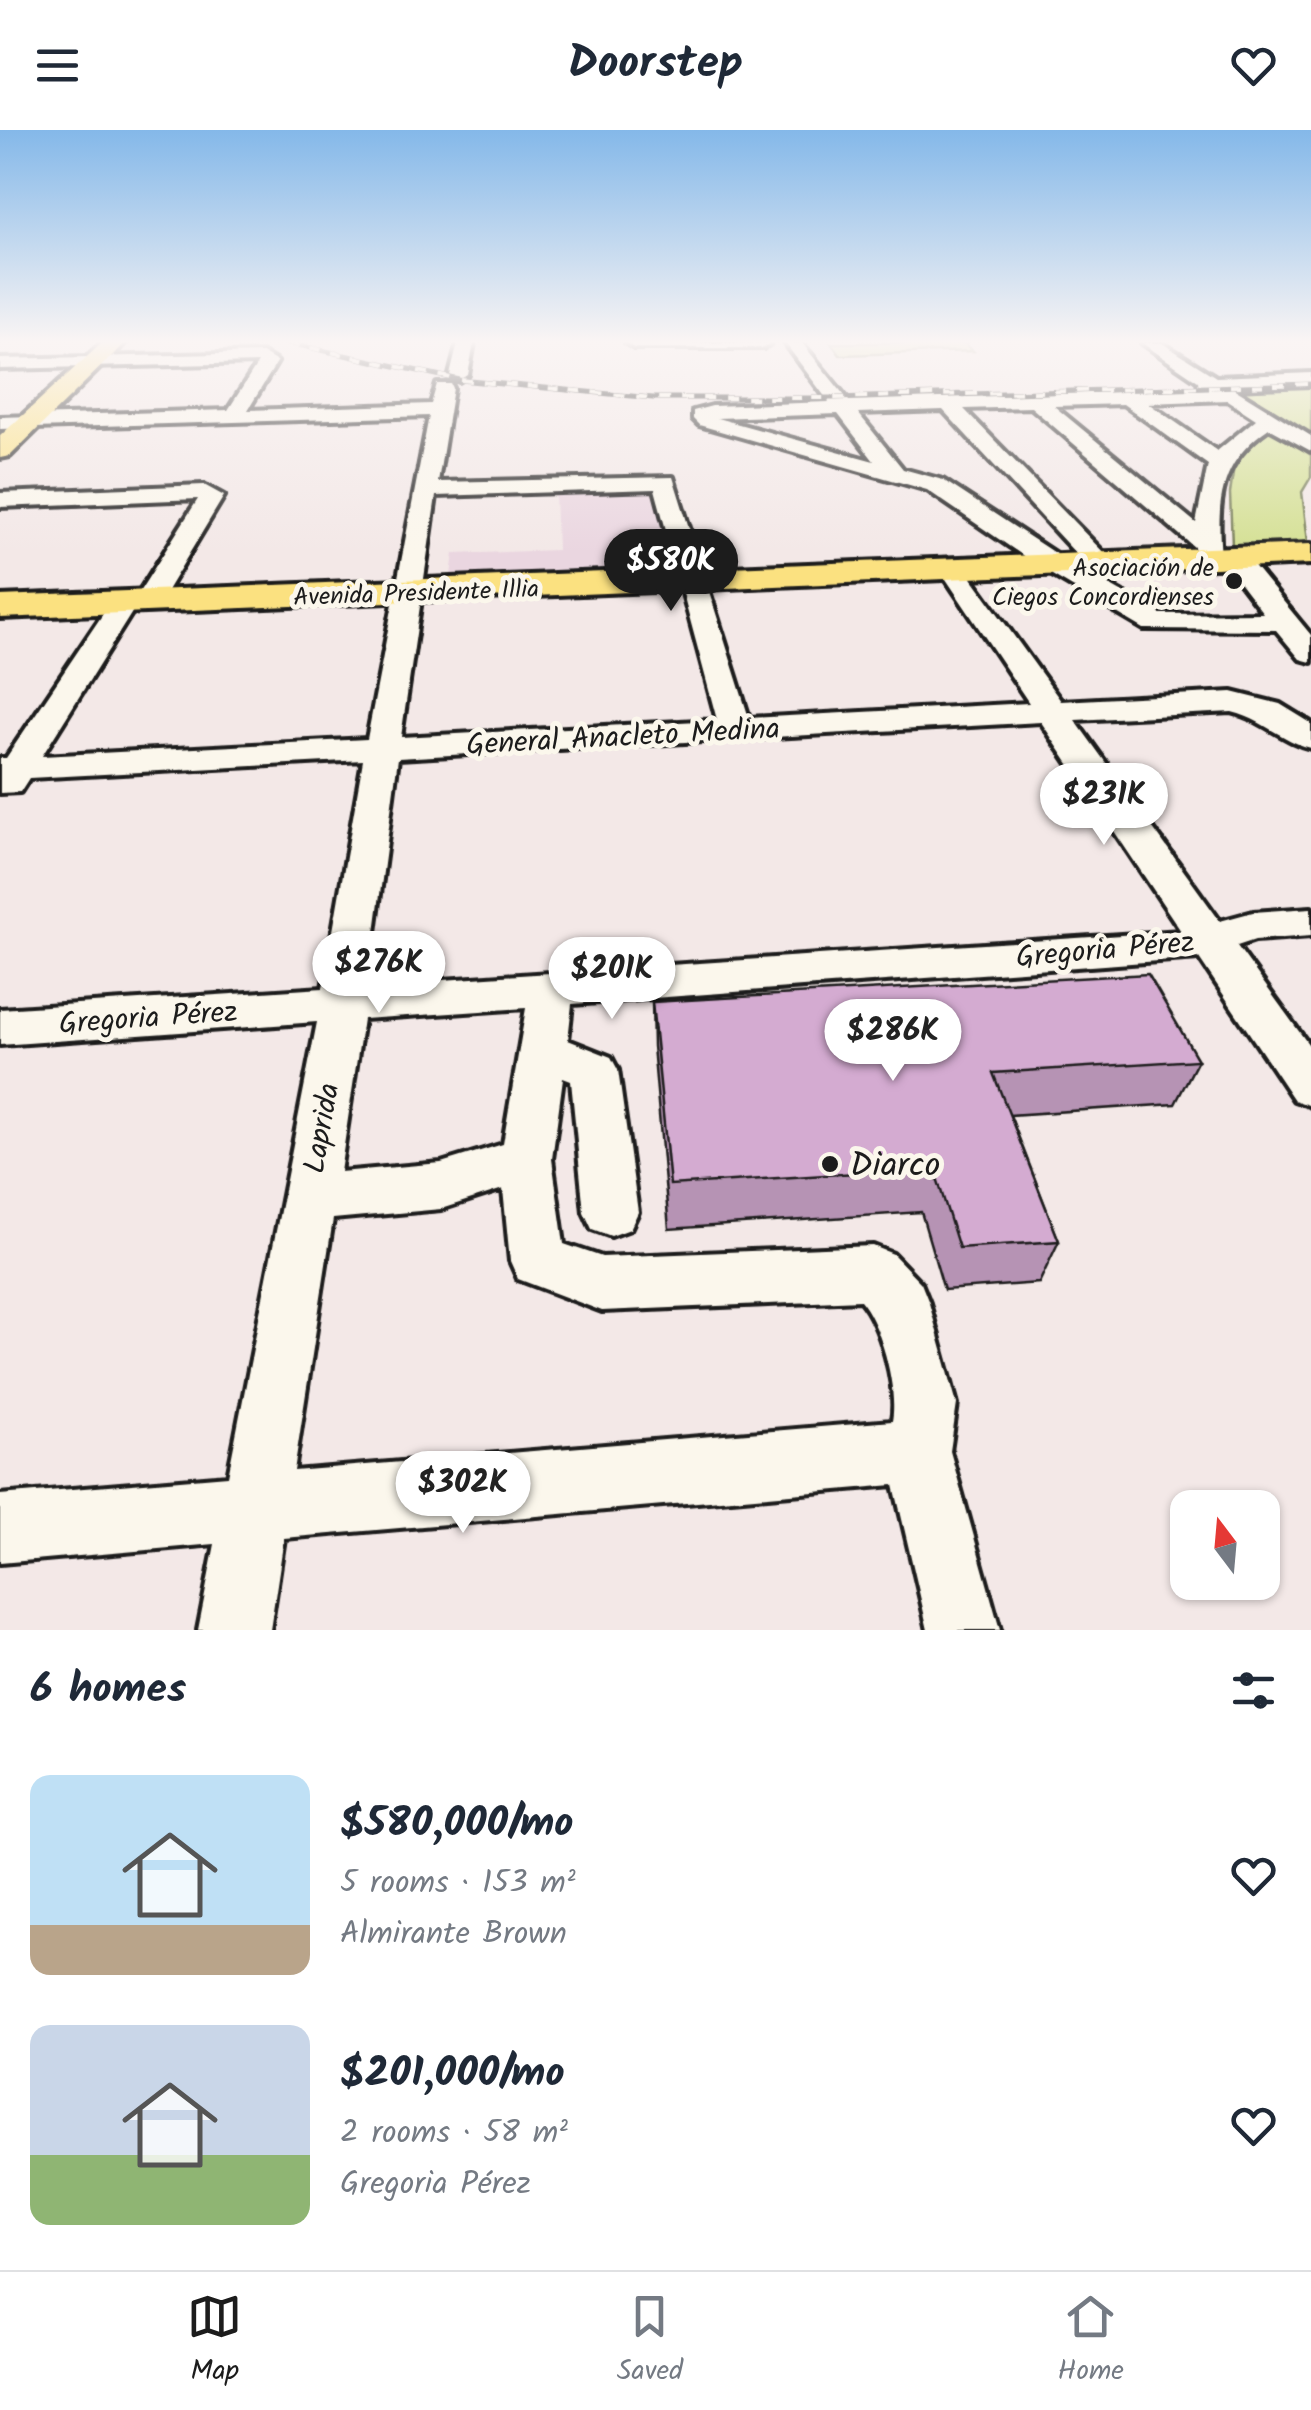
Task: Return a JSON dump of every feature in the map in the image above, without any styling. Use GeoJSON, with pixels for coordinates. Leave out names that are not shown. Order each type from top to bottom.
{"type":"FeatureCollection","features":[{"type":"Feature","properties":{"kind":"main road"},"geometry":{"type":"LineString","coordinates":[[0,450],[40,413]]}},
{"type":"Feature","properties":{"kind":"main road","name":"Avenida Presidente Illia"},"geometry":{"type":"LineString","coordinates":[[0,607],[1056,566],[1216,553],[1311,554]]}},
{"type":"Feature","properties":{"kind":"street"},"geometry":{"type":"LineString","coordinates":[[0,423],[260,413]]}},
{"type":"Feature","properties":{"kind":"street","name":"Laprida"},"geometry":{"type":"LineString","coordinates":[[234,1630],[343,1003],[406,592],[443,413]]}},
{"type":"Feature","properties":{"kind":"street"},"geometry":{"type":"LineString","coordinates":[[721,413],[700,414],[706,421],[798,449],[935,485],[1056,566],[1154,624],[1283,621]]}},
{"type":"Feature","properties":{"kind":"street"},"geometry":{"type":"LineString","coordinates":[[849,413],[894,472]]}},
{"type":"Feature","properties":{"kind":"street"},"geometry":{"type":"LineString","coordinates":[[957,413],[1100,564]]}},
{"type":"Feature","properties":{"kind":"street"},"geometry":{"type":"LineString","coordinates":[[1050,413],[1262,588],[1283,621],[1311,653]]}},
{"type":"Feature","properties":{"kind":"street"},"geometry":{"type":"LineString","coordinates":[[1149,413],[1220,463]]}},
{"type":"Feature","properties":{"kind":"street"},"geometry":{"type":"LineString","coordinates":[[1262,413],[1311,446]]}},
{"type":"Feature","properties":{"kind":"street"},"geometry":{"type":"LineString","coordinates":[[1216,553],[1220,463],[1234,444],[1270,418]]}},
{"type":"Feature","properties":{"kind":"street"},"geometry":{"type":"LineString","coordinates":[[427,489],[665,482],[736,729]]}},
{"type":"Feature","properties":{"kind":"street"},"geometry":{"type":"LineString","coordinates":[[0,500],[204,492],[212,496],[6,778]]}},
{"type":"Feature","properties":{"kind":"street"},"geometry":{"type":"LineString","coordinates":[[954,570],[1311,1086]]}},
{"type":"Feature","properties":{"kind":"street","name":"General Anacleto Medina"},"geometry":{"type":"LineString","coordinates":[[6,778],[380,749],[1246,703],[1268,711],[1311,738]]}},
{"type":"Feature","properties":{"kind":"street","name":"Gregoria Pérez"},"geometry":{"type":"LineString","coordinates":[[0,1027],[1188,946],[1253,926],[1311,922]]}},
{"type":"Feature","properties":{"kind":"street"},"geometry":{"type":"LineString","coordinates":[[552,989],[526,1159],[538,1261],[602,1284],[873,1274],[900,1303],[926,1404],[918,1451],[964,1630]]}},
{"type":"Feature","properties":{"kind":"street"},"geometry":{"type":"LineString","coordinates":[[543,1050],[594,1070],[611,1212]]}},
{"type":"Feature","properties":{"kind":"street"},"geometry":{"type":"LineString","coordinates":[[309,1198],[441,1186],[526,1159]]}},
{"type":"Feature","properties":{"kind":"street"},"geometry":{"type":"LineString","coordinates":[[0,1529],[255,1504],[918,1451]]}},
{"type":"Feature","properties":{"kind":"shaded area"},"geometry":{"type":"Polygon","coordinates":[[[656,489],[666,534],[649,535],[656,571],[460,578],[451,575],[454,554],[557,550],[555,492],[656,489]]]}},
{"type":"Feature","properties":{"kind":"green space"},"geometry":{"type":"Polygon","coordinates":[[[1271,413],[1311,413],[1311,439],[1271,413]]]}},
{"type":"Feature","properties":{"kind":"green space"},"geometry":{"type":"Polygon","coordinates":[[[1260,431],[1276,431],[1311,455],[1311,477],[1302,492],[1308,542],[1232,546],[1230,493],[1234,466],[1260,431]]]}},
{"type":"Feature","properties":{"kind":"building","name":"Diarco"},"geometry":{"type":"Polygon","coordinates":[[[1148,974],[1198,1060],[993,1073],[1059,1241],[959,1248],[934,1168],[670,1185],[652,1002],[1148,974]]]}},
{"type":"Feature","properties":{"kind":"place","name":"Asociación de Ciegos Concordienses"},"geometry":{"type":"Point","coordinates":[1234,581]}},
{"type":"Feature","properties":{"kind":"place","name":"Diarco"},"geometry":{"type":"Point","coordinates":[830,1164]}}]}
